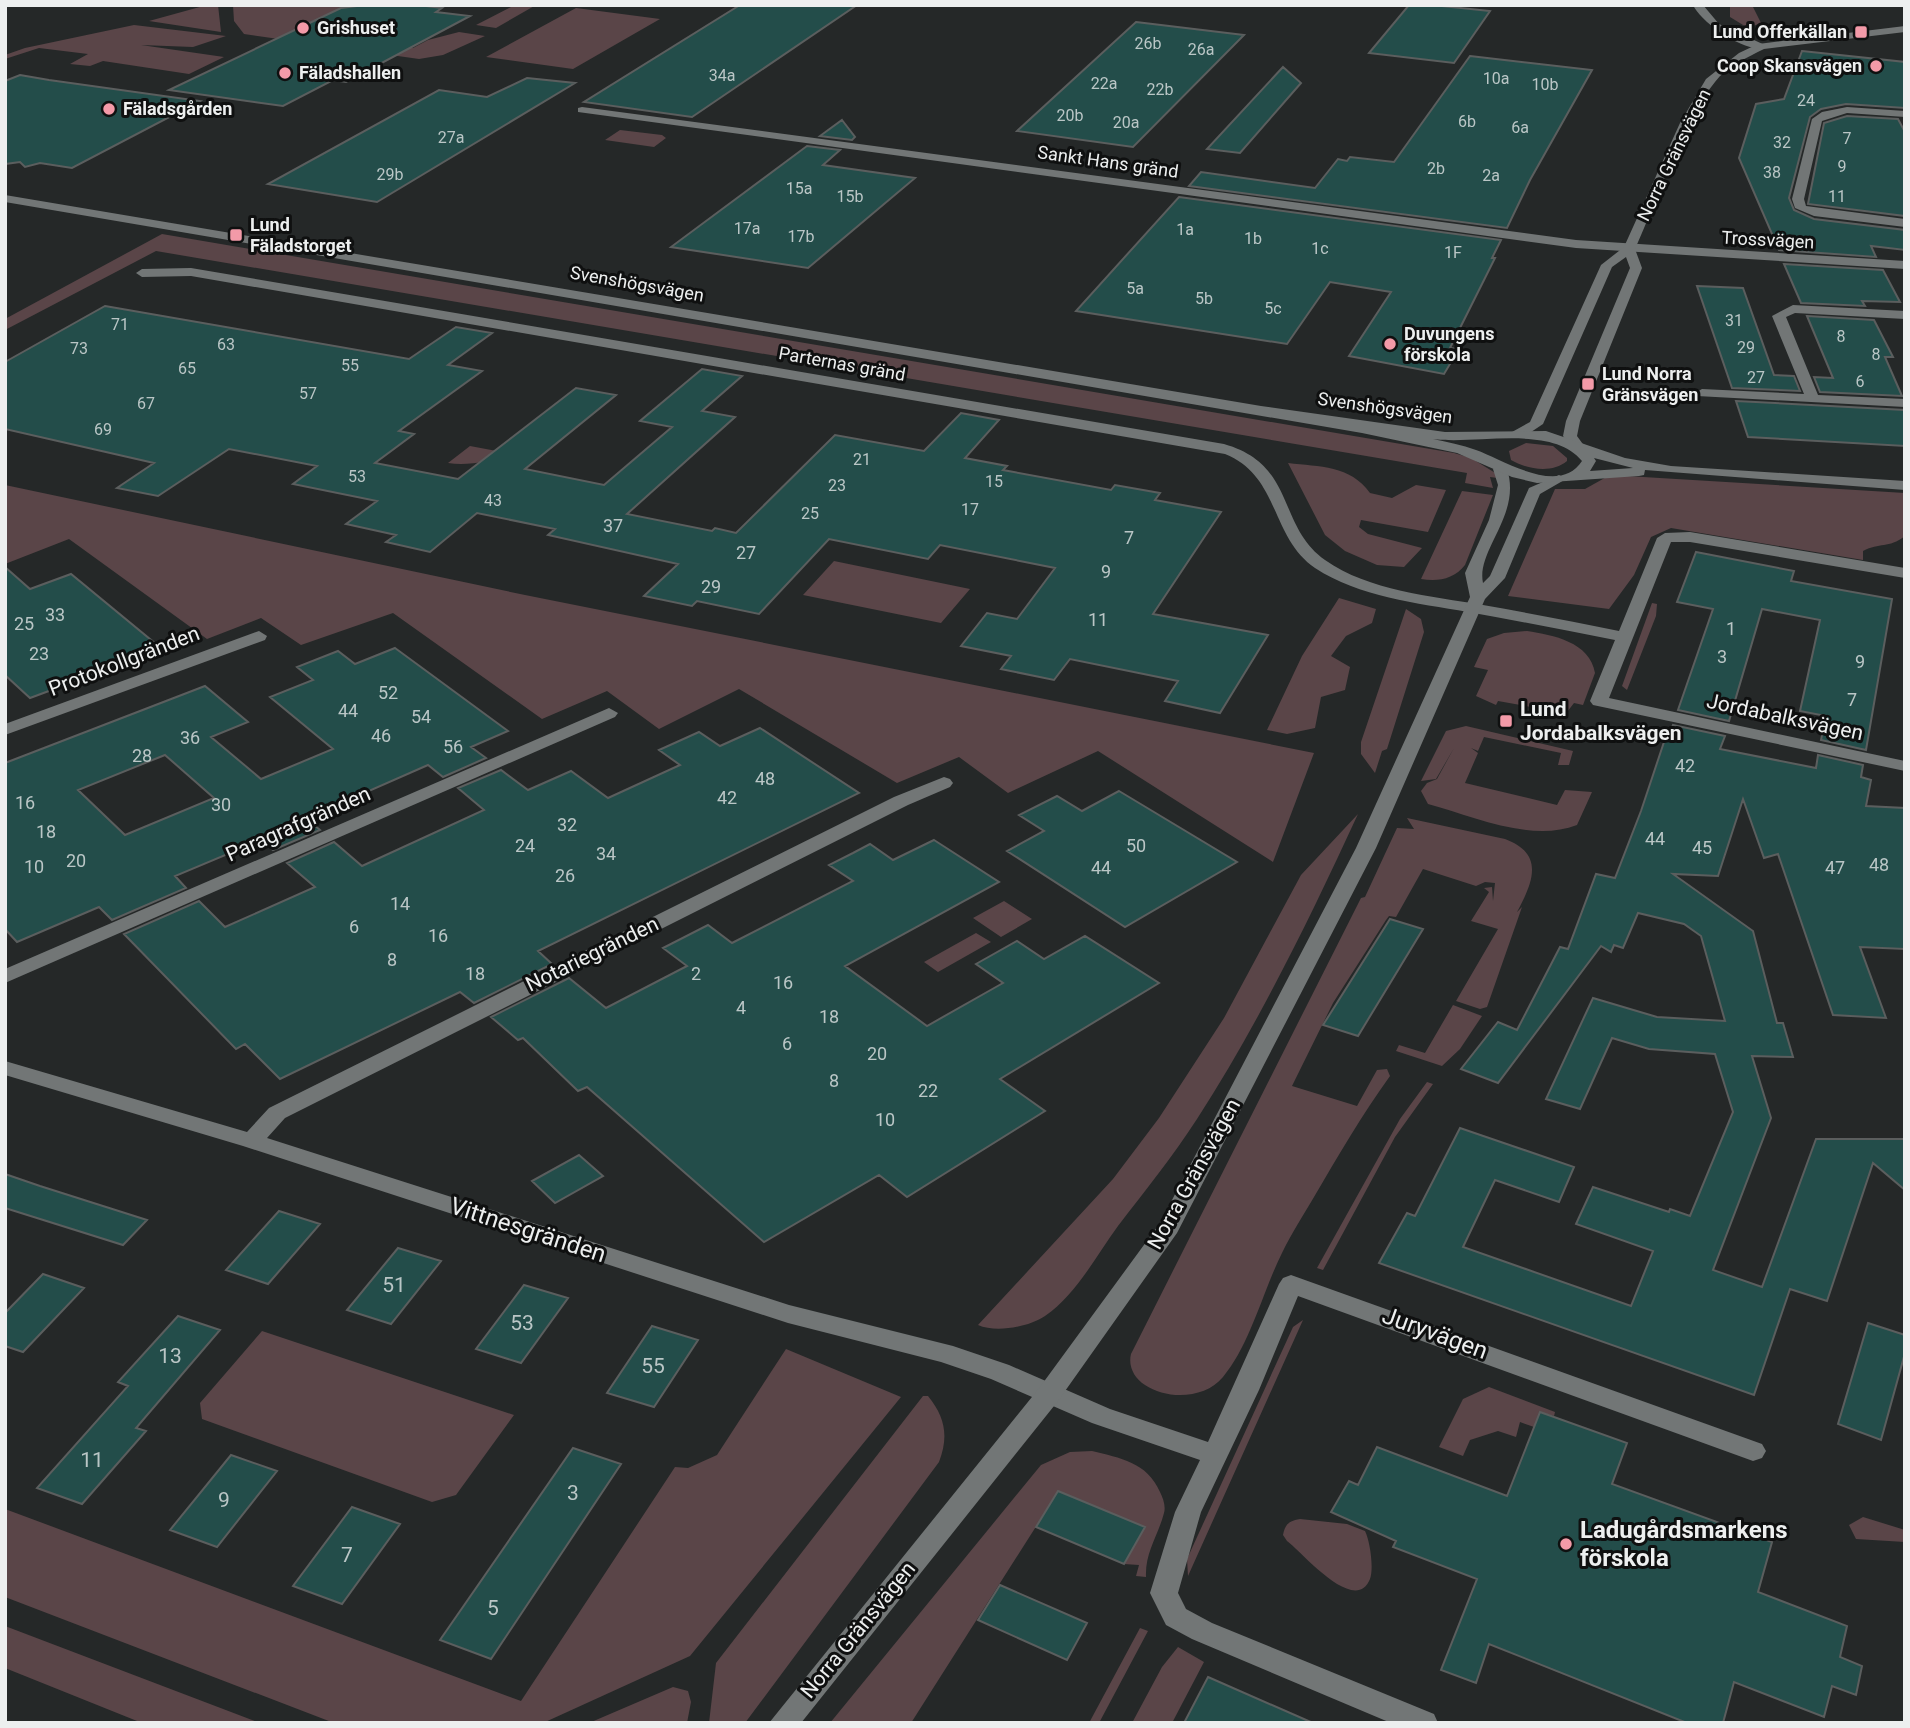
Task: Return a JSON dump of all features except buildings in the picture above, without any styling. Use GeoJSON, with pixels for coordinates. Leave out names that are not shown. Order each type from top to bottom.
{"type":"FeatureCollection","features":[{"type":"Feature","properties":{"kind":"street"},"geometry":{"type":"LineString","coordinates":[[1698,5],[1700,13],[1712,24],[1762,46],[1905,29]]}},
{"type":"Feature","properties":{"kind":"street","name":"Norra Gränsvägen"},"geometry":{"type":"LineString","coordinates":[[1510,436],[1536,424],[1607,265],[1629,248],[1685,123],[1711,79],[1743,55],[1762,46]]}},
{"type":"Feature","properties":{"kind":"street","name":"Sankt Hans gränd"},"geometry":{"type":"LineString","coordinates":[[582,110],[1629,248]]}},
{"type":"Feature","properties":{"kind":"street"},"geometry":{"type":"LineString","coordinates":[[1905,114],[1843,111],[1824,113],[1817,118],[1798,200],[1801,208],[1814,212],[1905,223]]}},
{"type":"Feature","properties":{"kind":"street","name":"Svenshögsvägen"},"geometry":{"type":"LineString","coordinates":[[5,198],[1261,410],[1461,449],[1529,478],[1671,470]]}},
{"type":"Feature","properties":{"kind":"street","name":"Norra Gränsvägen"},"geometry":{"type":"LineString","coordinates":[[1580,448],[1570,436],[1573,421],[1636,268],[1629,248]]}},
{"type":"Feature","properties":{"kind":"street","name":"Trossvägen"},"geometry":{"type":"LineString","coordinates":[[1629,248],[1905,265]]}},
{"type":"Feature","properties":{"kind":"street","name":"Parternas gränd"},"geometry":{"type":"LineString","coordinates":[[142,273],[191,272],[1162,437],[1232,452],[1250,460],[1262,472],[1301,547],[1319,563],[1369,587],[1475,602]]}},
{"type":"Feature","properties":{"kind":"street"},"geometry":{"type":"LineString","coordinates":[[1813,399],[1779,316],[1793,309],[1905,316]]}},
{"type":"Feature","properties":{"kind":"street"},"geometry":{"type":"LineString","coordinates":[[1702,393],[1905,403]]}},
{"type":"Feature","properties":{"kind":"street","name":"Svenshögsvägen"},"geometry":{"type":"LineString","coordinates":[[1261,410],[1446,436],[1551,436],[1623,462],[1671,470],[1905,486]]}},
{"type":"Feature","properties":{"kind":"street"},"geometry":{"type":"LineString","coordinates":[[1495,465],[1487,447],[1510,436]]}},
{"type":"Feature","properties":{"kind":"street"},"geometry":{"type":"LineString","coordinates":[[1561,478],[1582,471],[1588,465],[1588,458],[1580,448]]}},
{"type":"Feature","properties":{"kind":"street","name":"Norra Gränsvägen"},"geometry":{"type":"LineString","coordinates":[[1475,602],[1473,573],[1497,520],[1505,485],[1495,465]]}},
{"type":"Feature","properties":{"kind":"street","name":"Norra Gränsvägen"},"geometry":{"type":"LineString","coordinates":[[783,1723],[1049,1394],[1169,1227],[1366,848],[1475,602],[1497,578],[1534,491],[1561,478]]}},
{"type":"Feature","properties":{"kind":"street","name":"Jordabalksvägen"},"geometry":{"type":"LineString","coordinates":[[1905,573],[1671,536],[1665,538],[1599,701],[1905,766]]}},
{"type":"Feature","properties":{"kind":"street"},"geometry":{"type":"LineString","coordinates":[[1475,602],[1625,637]]}},
{"type":"Feature","properties":{"kind":"street","name":"Protokollgränden"},"geometry":{"type":"LineString","coordinates":[[5,730],[259,636]]}},
{"type":"Feature","properties":{"kind":"street","name":"Paragrafgränden"},"geometry":{"type":"LineString","coordinates":[[5,978],[608,713]]}},
{"type":"Feature","properties":{"kind":"street","name":"Notariegränden"},"geometry":{"type":"LineString","coordinates":[[251,1141],[277,1113],[386,1056],[889,807],[944,783]]}},
{"type":"Feature","properties":{"kind":"street","name":"Vittnesgränden"},"geometry":{"type":"LineString","coordinates":[[5,1068],[251,1141],[788,1314],[944,1353],[1000,1372],[1049,1394]]}},
{"type":"Feature","properties":{"kind":"street","name":"Juryvägen"},"geometry":{"type":"LineString","coordinates":[[1424,1723],[1202,1631],[1176,1616],[1164,1593],[1188,1512],[1246,1390],[1291,1284],[1753,1451]]}},
{"type":"Feature","properties":{"kind":"street"},"geometry":{"type":"LineString","coordinates":[[1049,1394],[1101,1416],[1214,1454]]}},
{"type":"Feature","properties":{"kind":"shaded area"},"geometry":{"type":"Polygon","coordinates":[[[207,5],[218,5],[221,32],[149,21],[207,5]]]}},
{"type":"Feature","properties":{"kind":"shaded area"},"geometry":{"type":"Polygon","coordinates":[[[233,5],[381,5],[331,37],[413,48],[428,40],[459,32],[485,36],[443,55],[419,59],[244,34],[234,21],[233,5]]]}},
{"type":"Feature","properties":{"kind":"shaded area"},"geometry":{"type":"Polygon","coordinates":[[[515,5],[536,5],[496,28],[476,25],[515,5]]]}},
{"type":"Feature","properties":{"kind":"shaded area"},"geometry":{"type":"Polygon","coordinates":[[[1730,5],[1752,5],[1761,23],[1748,28],[1730,17],[1730,5]]]}},
{"type":"Feature","properties":{"kind":"shaded area"},"geometry":{"type":"Polygon","coordinates":[[[576,8],[660,19],[573,69],[486,57],[576,8]]]}},
{"type":"Feature","properties":{"kind":"shaded area"},"geometry":{"type":"Polygon","coordinates":[[[134,25],[226,36],[193,47],[141,45],[224,57],[189,74],[103,61],[90,66],[70,64],[88,54],[39,48],[5,59],[5,55],[25,48],[134,25]]]}},
{"type":"Feature","properties":{"kind":"shaded area"},"geometry":{"type":"Polygon","coordinates":[[[620,130],[662,135],[666,138],[654,147],[605,140],[620,130]]]}},
{"type":"Feature","properties":{"kind":"shaded area"},"geometry":{"type":"Polygon","coordinates":[[[162,234],[1454,453],[1471,458],[1505,479],[1490,477],[1493,488],[1465,483],[1467,473],[156,251],[5,330],[5,319],[162,234]]]}},
{"type":"Feature","properties":{"kind":"shaded area"},"geometry":{"type":"Polygon","coordinates":[[[1526,443],[1553,446],[1567,461],[1554,468],[1539,469],[1511,460],[1509,451],[1526,443]]]}},
{"type":"Feature","properties":{"kind":"shaded area"},"geometry":{"type":"Polygon","coordinates":[[[470,446],[523,456],[476,463],[448,463],[470,446]]]}},
{"type":"Feature","properties":{"kind":"shaded area"},"geometry":{"type":"Polygon","coordinates":[[[1288,463],[1344,472],[1370,493],[1392,498],[1416,485],[1446,490],[1428,532],[1361,520],[1359,527],[1368,534],[1422,548],[1404,567],[1377,565],[1345,551],[1325,535],[1288,463]]]}},
{"type":"Feature","properties":{"kind":"shaded area"},"geometry":{"type":"Polygon","coordinates":[[[1610,475],[1905,493],[1905,536],[1894,543],[1863,551],[1863,560],[1671,528],[1651,537],[1634,575],[1609,609],[1508,596],[1555,489],[1585,489],[1610,475]]]}},
{"type":"Feature","properties":{"kind":"shaded area"},"geometry":{"type":"Polygon","coordinates":[[[5,485],[525,595],[1314,753],[1273,862],[1098,751],[1008,793],[959,757],[897,783],[739,689],[659,729],[607,691],[542,719],[393,613],[301,645],[261,618],[207,639],[69,539],[5,564],[5,485]]]}},
{"type":"Feature","properties":{"kind":"shaded area"},"geometry":{"type":"Polygon","coordinates":[[[1462,491],[1493,495],[1465,565],[1456,574],[1445,578],[1421,579],[1462,491]]]}},
{"type":"Feature","properties":{"kind":"shaded area"},"geometry":{"type":"Polygon","coordinates":[[[834,561],[970,589],[941,623],[803,595],[834,561]]]}},
{"type":"Feature","properties":{"kind":"shaded area"},"geometry":{"type":"Polygon","coordinates":[[[1339,598],[1376,609],[1372,623],[1346,636],[1331,656],[1350,667],[1345,690],[1321,697],[1315,728],[1287,734],[1267,730],[1302,656],[1339,598]]]}},
{"type":"Feature","properties":{"kind":"shaded area"},"geometry":{"type":"Polygon","coordinates":[[[1652,603],[1657,604],[1656,616],[1627,690],[1622,686],[1652,603]]]}},
{"type":"Feature","properties":{"kind":"shaded area"},"geometry":{"type":"Polygon","coordinates":[[[1406,609],[1421,619],[1424,632],[1387,749],[1382,751],[1375,773],[1361,754],[1361,742],[1406,609]]]}},
{"type":"Feature","properties":{"kind":"shaded area"},"geometry":{"type":"Polygon","coordinates":[[[1527,631],[1559,638],[1586,654],[1595,673],[1583,705],[1574,703],[1564,716],[1530,713],[1531,707],[1498,701],[1496,705],[1476,696],[1488,670],[1474,667],[1487,639],[1504,633],[1527,631]]]}},
{"type":"Feature","properties":{"kind":"shaded area"},"geometry":{"type":"Polygon","coordinates":[[[1466,726],[1573,751],[1569,765],[1558,765],[1561,753],[1484,737],[1478,751],[1471,748],[1478,753],[1465,783],[1557,805],[1565,790],[1592,792],[1577,825],[1559,830],[1522,829],[1483,821],[1428,804],[1421,791],[1427,783],[1437,779],[1454,748],[1436,779],[1421,781],[1446,731],[1466,726]]]}},
{"type":"Feature","properties":{"kind":"shaded area"},"geometry":{"type":"Polygon","coordinates":[[[1358,814],[1283,970],[1220,1083],[1085,1274],[1056,1307],[1038,1320],[1003,1329],[978,1325],[1113,1179],[1159,1118],[1224,1018],[1301,875],[1358,814]]]}},
{"type":"Feature","properties":{"kind":"shaded area"},"geometry":{"type":"Polygon","coordinates":[[[1407,818],[1505,839],[1518,845],[1531,861],[1528,890],[1517,912],[1522,907],[1487,1007],[1480,1009],[1456,1001],[1498,929],[1471,921],[1489,892],[1484,888],[1492,887],[1493,901],[1495,883],[1485,882],[1476,886],[1423,869],[1396,917],[1389,916],[1386,920],[1333,1003],[1292,1086],[1357,1106],[1377,1070],[1387,1069],[1390,1076],[1350,1136],[1289,1239],[1249,1334],[1233,1364],[1223,1377],[1206,1390],[1175,1395],[1154,1390],[1135,1375],[1130,1363],[1131,1354],[1361,898],[1365,897],[1397,828],[1414,829],[1407,818]]]}},
{"type":"Feature","properties":{"kind":"shaded area"},"geometry":{"type":"Polygon","coordinates":[[[1004,901],[1032,919],[1001,937],[973,918],[1004,901]]]}},
{"type":"Feature","properties":{"kind":"shaded area"},"geometry":{"type":"Polygon","coordinates":[[[976,933],[991,942],[938,972],[924,962],[976,933]]]}},
{"type":"Feature","properties":{"kind":"shaded area"},"geometry":{"type":"Polygon","coordinates":[[[1453,1005],[1482,1016],[1460,1049],[1442,1066],[1396,1051],[1399,1045],[1425,1053],[1453,1005]]]}},
{"type":"Feature","properties":{"kind":"shaded area"},"geometry":{"type":"Polygon","coordinates":[[[1427,1082],[1433,1084],[1395,1137],[1323,1270],[1317,1268],[1400,1119],[1427,1082]]]}},
{"type":"Feature","properties":{"kind":"shaded area"},"geometry":{"type":"Polygon","coordinates":[[[1303,1320],[1188,1576],[1187,1559],[1293,1327],[1303,1320]]]}},
{"type":"Feature","properties":{"kind":"shaded area"},"geometry":{"type":"Polygon","coordinates":[[[262,1331],[514,1415],[456,1495],[432,1502],[202,1419],[200,1403],[262,1331]]]}},
{"type":"Feature","properties":{"kind":"shaded area"},"geometry":{"type":"Polygon","coordinates":[[[786,1349],[901,1397],[690,1656],[543,1723],[334,1723],[5,1597],[5,1509],[521,1701],[675,1467],[688,1468],[717,1455],[786,1349]]]}},
{"type":"Feature","properties":{"kind":"shaded area"},"geometry":{"type":"Polygon","coordinates":[[[1489,1387],[1555,1412],[1554,1416],[1540,1412],[1534,1427],[1520,1422],[1516,1437],[1498,1431],[1470,1440],[1463,1456],[1439,1447],[1463,1399],[1489,1387]]]}},
{"type":"Feature","properties":{"kind":"shaded area"},"geometry":{"type":"Polygon","coordinates":[[[923,1396],[928,1396],[934,1404],[944,1427],[944,1444],[939,1462],[745,1723],[709,1723],[716,1663],[923,1396]]]}},
{"type":"Feature","properties":{"kind":"shaded area"},"geometry":{"type":"Polygon","coordinates":[[[1092,1451],[1132,1463],[1148,1474],[1161,1494],[1165,1510],[1150,1552],[1146,1577],[1136,1576],[1139,1565],[1124,1564],[1144,1527],[1058,1492],[911,1723],[830,1723],[1041,1465],[1070,1452],[1092,1451]]]}},
{"type":"Feature","properties":{"kind":"shaded area"},"geometry":{"type":"Polygon","coordinates":[[[1863,1517],[1905,1530],[1905,1542],[1856,1539],[1849,1525],[1863,1517]]]}},
{"type":"Feature","properties":{"kind":"shaded area"},"geometry":{"type":"Polygon","coordinates":[[[1300,1519],[1347,1524],[1365,1531],[1372,1568],[1370,1579],[1363,1588],[1353,1590],[1341,1586],[1316,1568],[1287,1541],[1283,1535],[1286,1526],[1300,1519]]]}},
{"type":"Feature","properties":{"kind":"shaded area"},"geometry":{"type":"Polygon","coordinates":[[[5,1626],[260,1723],[142,1723],[5,1668],[5,1626]]]}},
{"type":"Feature","properties":{"kind":"shaded area"},"geometry":{"type":"Polygon","coordinates":[[[1140,1628],[1148,1631],[1099,1723],[1089,1723],[1140,1628]]]}},
{"type":"Feature","properties":{"kind":"shaded area"},"geometry":{"type":"Polygon","coordinates":[[[1178,1647],[1204,1662],[1172,1723],[1132,1723],[1162,1667],[1178,1647]]]}},
{"type":"Feature","properties":{"kind":"shaded area"},"geometry":{"type":"Polygon","coordinates":[[[673,1687],[688,1691],[691,1702],[687,1723],[589,1723],[673,1687]]]}},
{"type":"Feature","properties":{"kind":"place","name":"Grishuset"},"geometry":{"type":"Point","coordinates":[303,28]}},
{"type":"Feature","properties":{"kind":"place","name":"Lund Offerkällan"},"geometry":{"type":"Point","coordinates":[1861,32]}},
{"type":"Feature","properties":{"kind":"place","name":"Coop Skansvägen"},"geometry":{"type":"Point","coordinates":[1876,66]}},
{"type":"Feature","properties":{"kind":"place","name":"Fäladshallen"},"geometry":{"type":"Point","coordinates":[285,73]}},
{"type":"Feature","properties":{"kind":"place","name":"Fäladsgården"},"geometry":{"type":"Point","coordinates":[109,109]}},
{"type":"Feature","properties":{"kind":"place","name":"Lund Fäladstorget"},"geometry":{"type":"Point","coordinates":[236,235]}},
{"type":"Feature","properties":{"kind":"place","name":"Duvungens förskola"},"geometry":{"type":"Point","coordinates":[1390,344]}},
{"type":"Feature","properties":{"kind":"place","name":"Lund Norra Gränsvägen"},"geometry":{"type":"Point","coordinates":[1588,384]}},
{"type":"Feature","properties":{"kind":"place","name":"Lund Jordabalksvägen"},"geometry":{"type":"Point","coordinates":[1506,721]}},
{"type":"Feature","properties":{"kind":"place","name":"Ladugårdsmarkens förskola"},"geometry":{"type":"Point","coordinates":[1566,1544]}}]}
